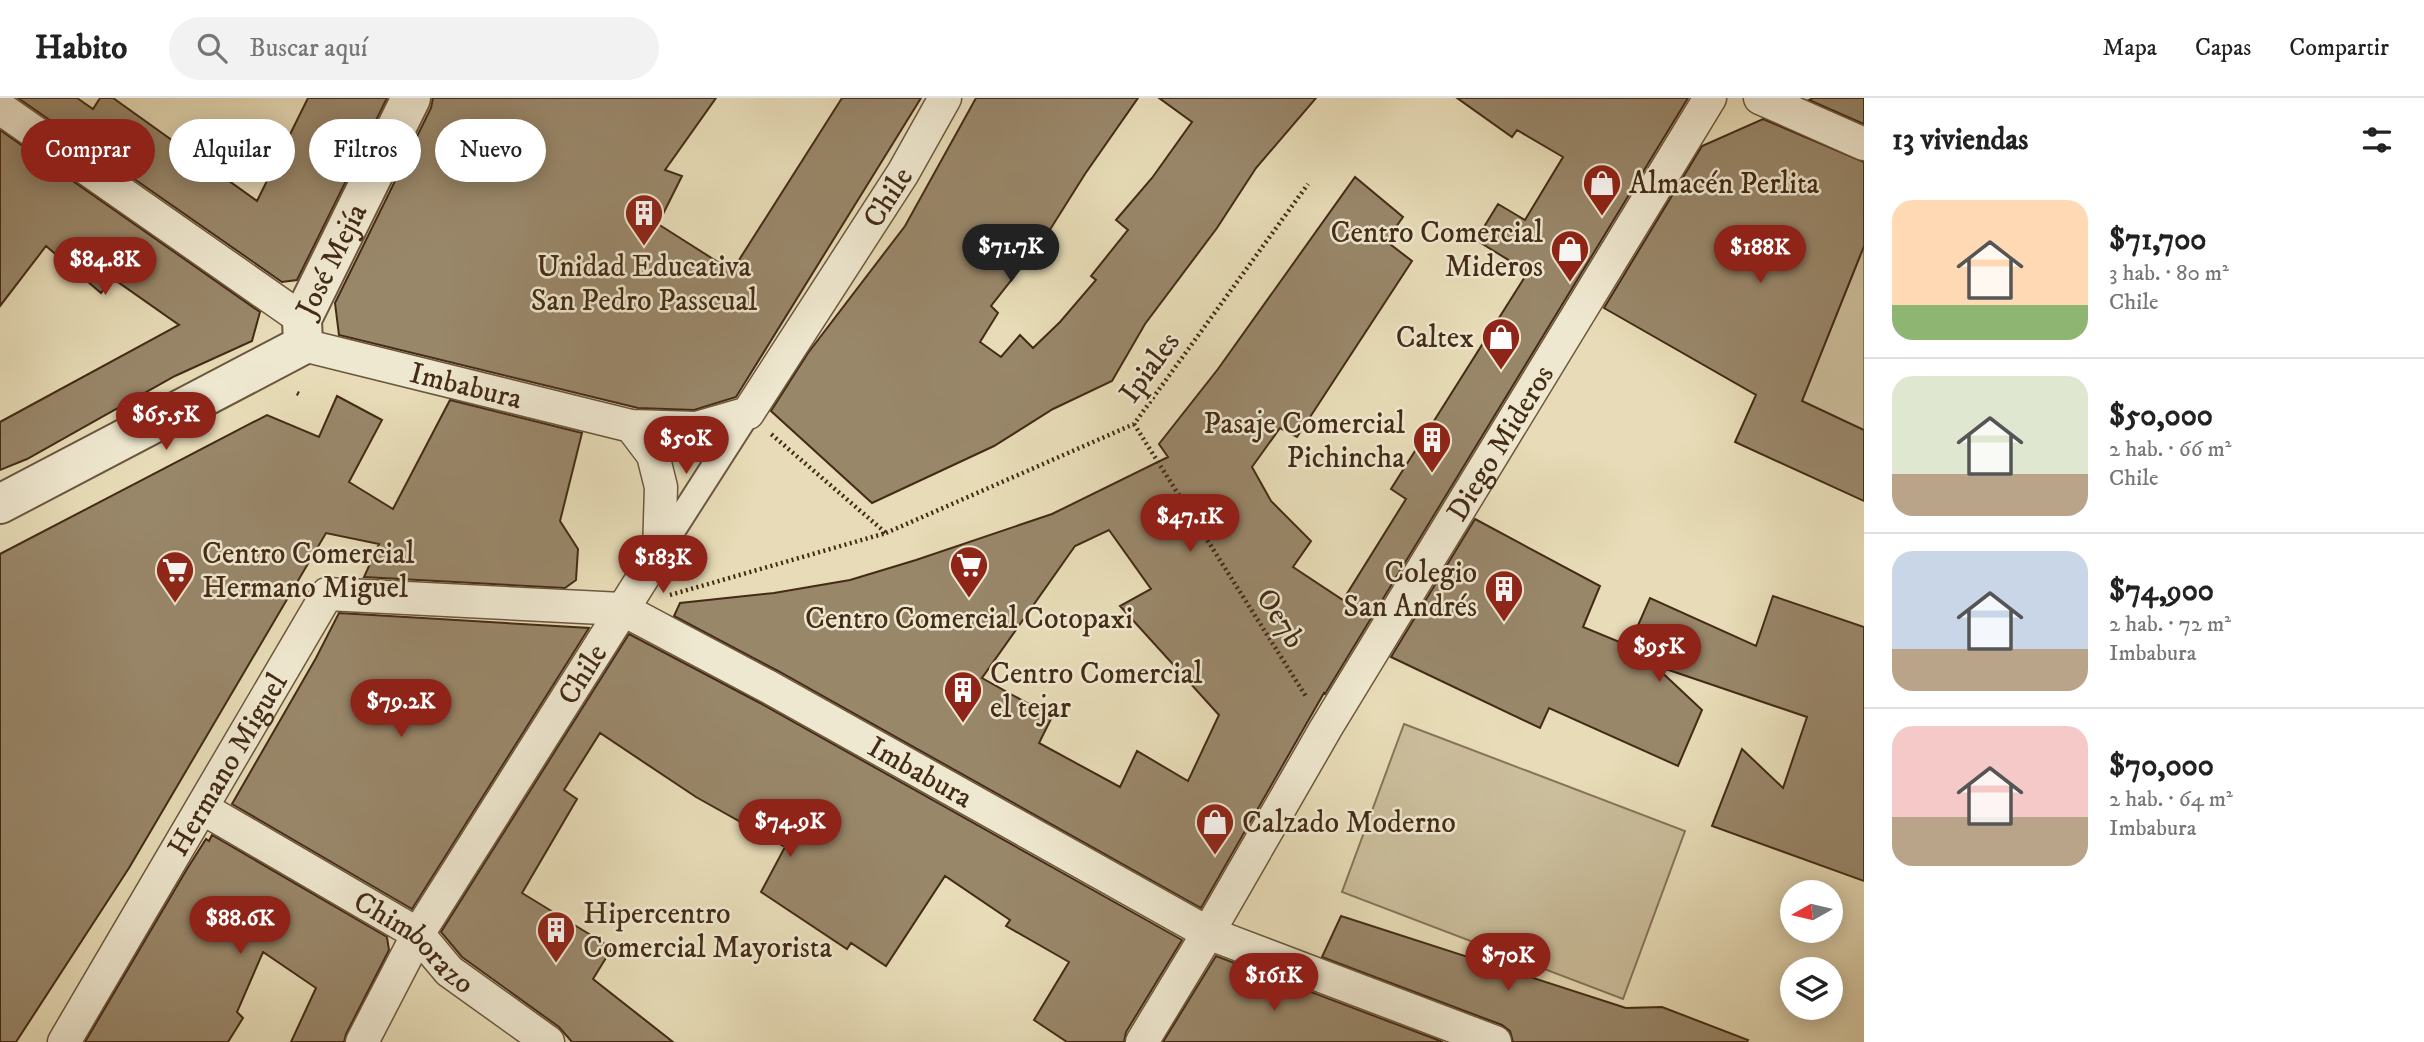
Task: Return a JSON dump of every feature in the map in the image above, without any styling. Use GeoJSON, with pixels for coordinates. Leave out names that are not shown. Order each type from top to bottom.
{"type":"FeatureCollection","features":[{"type":"Feature","properties":{"kind":"street","name":"José Mejía"},"geometry":{"type":"LineString","coordinates":[[0,504],[303,332],[411,98]]}},
{"type":"Feature","properties":{"kind":"street","name":"Chile"},"geometry":{"type":"LineString","coordinates":[[362,1042],[418,934],[622,609],[659,552],[758,422],[945,98]]}},
{"type":"Feature","properties":{"kind":"street","name":"Diego Mideros"},"geometry":{"type":"LineString","coordinates":[[1142,1042],[1326,727],[1710,98]]}},
{"type":"Feature","properties":{"kind":"street"},"geometry":{"type":"LineString","coordinates":[[1760,98],[1864,144]]}},
{"type":"Feature","properties":{"kind":"street","name":"Imbabura"},"geometry":{"type":"LineString","coordinates":[[0,108],[303,332],[631,426],[696,428],[758,422]]}},
{"type":"Feature","properties":{"kind":"street"},"geometry":{"type":"LineString","coordinates":[[631,426],[653,455],[661,487],[659,552]]}},
{"type":"Feature","properties":{"kind":"street","name":"Imbabura"},"geometry":{"type":"LineString","coordinates":[[327,594],[622,609],[781,694],[1208,933],[1495,1042]]}},
{"type":"Feature","properties":{"kind":"street","name":"Hermano Miguel"},"geometry":{"type":"LineString","coordinates":[[64,1042],[327,594]]}},
{"type":"Feature","properties":{"kind":"street","name":"Chimborazo"},"geometry":{"type":"LineString","coordinates":[[202,808],[418,934],[449,971],[548,1042]]}},
{"type":"Feature","properties":{"kind":"path","name":"Ipiales"},"geometry":{"type":"LineString","coordinates":[[622,609],[886,533],[1134,424],[1308,184]]}},
{"type":"Feature","properties":{"kind":"path"},"geometry":{"type":"LineString","coordinates":[[758,422],[886,533]]}},
{"type":"Feature","properties":{"kind":"path","name":"Oe7b"},"geometry":{"type":"LineString","coordinates":[[1134,424],[1326,727]]}},
{"type":"Feature","properties":{"kind":"shaded area"},"geometry":{"type":"Polygon","coordinates":[[[1864,246],[1864,430],[1802,401],[1864,246]]]}},
{"type":"Feature","properties":{"kind":"shaded area"},"geometry":{"type":"Polygon","coordinates":[[[1404,724],[1685,831],[1623,999],[1342,892],[1404,724]]]}},
{"type":"Feature","properties":{"kind":"building"},"geometry":{"type":"Polygon","coordinates":[[[18,98],[77,98],[93,109],[100,98],[113,98],[142,119],[48,119],[18,98]]]}},
{"type":"Feature","properties":{"kind":"building"},"geometry":{"type":"Polygon","coordinates":[[[308,98],[387,98],[377,119],[309,119],[309,182],[345,182],[297,280],[282,282],[139,182],[155,182],[155,128],[169,138],[169,182],[230,182],[257,201],[266,182],[295,182],[295,124],[308,98]]]}},
{"type":"Feature","properties":{"kind":"building"},"geometry":{"type":"Polygon","coordinates":[[[433,98],[716,98],[665,170],[682,176],[658,224],[732,271],[842,98],[921,98],[736,397],[694,410],[638,408],[339,335],[335,303],[395,182],[421,182],[421,128],[433,98]]]}},
{"type":"Feature","properties":{"kind":"building"},"geometry":{"type":"Polygon","coordinates":[[[976,98],[1138,98],[1046,236],[991,306],[998,313],[980,342],[1001,357],[1020,335],[1033,348],[1060,322],[1096,280],[1091,276],[1128,230],[1116,220],[1152,178],[1192,122],[1159,98],[1316,98],[1256,168],[1217,228],[1145,324],[1112,381],[1053,409],[994,446],[872,503],[771,411],[808,353],[905,226],[976,98]]]}},
{"type":"Feature","properties":{"kind":"building"},"geometry":{"type":"Polygon","coordinates":[[[1457,98],[1688,98],[1324,693],[1201,908],[778,671],[674,616],[680,603],[774,593],[850,580],[916,560],[1052,514],[1168,457],[1159,444],[1218,369],[1355,177],[1403,217],[1386,241],[1412,261],[1297,437],[1280,428],[1252,467],[1271,501],[1311,541],[1293,567],[1343,600],[1406,499],[1391,489],[1528,272],[1476,240],[1498,204],[1525,220],[1563,157],[1517,130],[1512,137],[1457,98]],[[1109,530],[1075,546],[982,678],[1052,717],[1039,743],[1120,787],[1137,751],[1188,781],[1219,715],[1120,606],[1151,589],[1109,530]]]}},
{"type":"Feature","properties":{"kind":"building"},"geometry":{"type":"Polygon","coordinates":[[[1864,98],[1864,124],[1809,100],[1864,98]]]}},
{"type":"Feature","properties":{"kind":"building"},"geometry":{"type":"Polygon","coordinates":[[[1763,119],[1864,162],[1864,246],[1802,401],[1864,430],[1864,501],[1735,442],[1756,395],[1604,308],[1702,146],[1763,119]]]}},
{"type":"Feature","properties":{"kind":"building"},"geometry":{"type":"Polygon","coordinates":[[[0,130],[21,145],[21,182],[74,182],[260,312],[252,341],[175,376],[27,459],[0,470],[0,422],[179,325],[112,278],[101,293],[46,246],[0,306],[0,130]]]}},
{"type":"Feature","properties":{"kind":"building"},"geometry":{"type":"Polygon","coordinates":[[[337,396],[382,420],[349,482],[393,509],[450,400],[582,433],[560,521],[578,549],[576,580],[565,588],[364,577],[379,544],[326,533],[129,868],[16,1042],[0,1042],[0,554],[267,415],[319,437],[337,396]]]}},
{"type":"Feature","properties":{"kind":"building"},"geometry":{"type":"Polygon","coordinates":[[[1475,519],[1600,586],[1583,627],[1629,646],[1650,598],[1756,646],[1773,596],[1864,627],[1864,881],[1712,826],[1742,749],[1783,788],[1807,717],[1654,665],[1702,710],[1678,766],[1549,708],[1540,728],[1391,657],[1475,519]]]}},
{"type":"Feature","properties":{"kind":"building"},"geometry":{"type":"Polygon","coordinates":[[[339,613],[589,628],[412,909],[232,804],[339,613]]]}},
{"type":"Feature","properties":{"kind":"building"},"geometry":{"type":"Polygon","coordinates":[[[629,634],[760,703],[1182,940],[1126,1032],[1124,1042],[1067,1042],[1034,1020],[1069,962],[1006,926],[1010,920],[945,876],[886,966],[851,943],[847,949],[761,892],[785,847],[696,797],[600,733],[564,790],[577,799],[522,893],[612,948],[593,979],[673,1042],[572,1042],[559,1027],[462,957],[441,932],[629,634]]]}},
{"type":"Feature","properties":{"kind":"building"},"geometry":{"type":"Polygon","coordinates":[[[212,835],[387,937],[389,950],[344,1042],[291,1042],[316,988],[263,952],[237,1012],[243,1018],[228,1042],[85,1042],[187,869],[206,839],[209,841],[212,835]]]}},
{"type":"Feature","properties":{"kind":"building"},"geometry":{"type":"Polygon","coordinates":[[[1341,916],[1626,1008],[1662,1007],[1748,1040],[1513,1042],[1510,1031],[1502,1025],[1322,957],[1341,916]]]}},
{"type":"Feature","properties":{"kind":"building"},"geometry":{"type":"Polygon","coordinates":[[[1216,956],[1443,1042],[1163,1042],[1216,956]]]}},
{"type":"Feature","properties":{"kind":"place","name":"Almacén Perlita"},"geometry":{"type":"Point","coordinates":[1602,217]}},
{"type":"Feature","properties":{"kind":"place","name":"Unidad Educativa San Pedro Passcual"},"geometry":{"type":"Point","coordinates":[644,247]}},
{"type":"Feature","properties":{"kind":"place","name":"Centro Comercial Mideros"},"geometry":{"type":"Point","coordinates":[1570,283]}},
{"type":"Feature","properties":{"kind":"place","name":"Caltex"},"geometry":{"type":"Point","coordinates":[1501,371]}},
{"type":"Feature","properties":{"kind":"place","name":"Pasaje Comercial Pichincha"},"geometry":{"type":"Point","coordinates":[1432,474]}},
{"type":"Feature","properties":{"kind":"place","name":"Centro Comercial Cotopaxi"},"geometry":{"type":"Point","coordinates":[969,599]}},
{"type":"Feature","properties":{"kind":"place","name":"Centro Comercial Hermano Miguel"},"geometry":{"type":"Point","coordinates":[175,604]}},
{"type":"Feature","properties":{"kind":"place","name":"Colegio San Andrés"},"geometry":{"type":"Point","coordinates":[1504,623]}},
{"type":"Feature","properties":{"kind":"place","name":"Centro Comercial el tejar"},"geometry":{"type":"Point","coordinates":[963,724]}},
{"type":"Feature","properties":{"kind":"place","name":"Calzado Moderno"},"geometry":{"type":"Point","coordinates":[1215,856]}},
{"type":"Feature","properties":{"kind":"place","name":"Hipercentro Comercial Mayorista"},"geometry":{"type":"Point","coordinates":[556,964]}}]}
